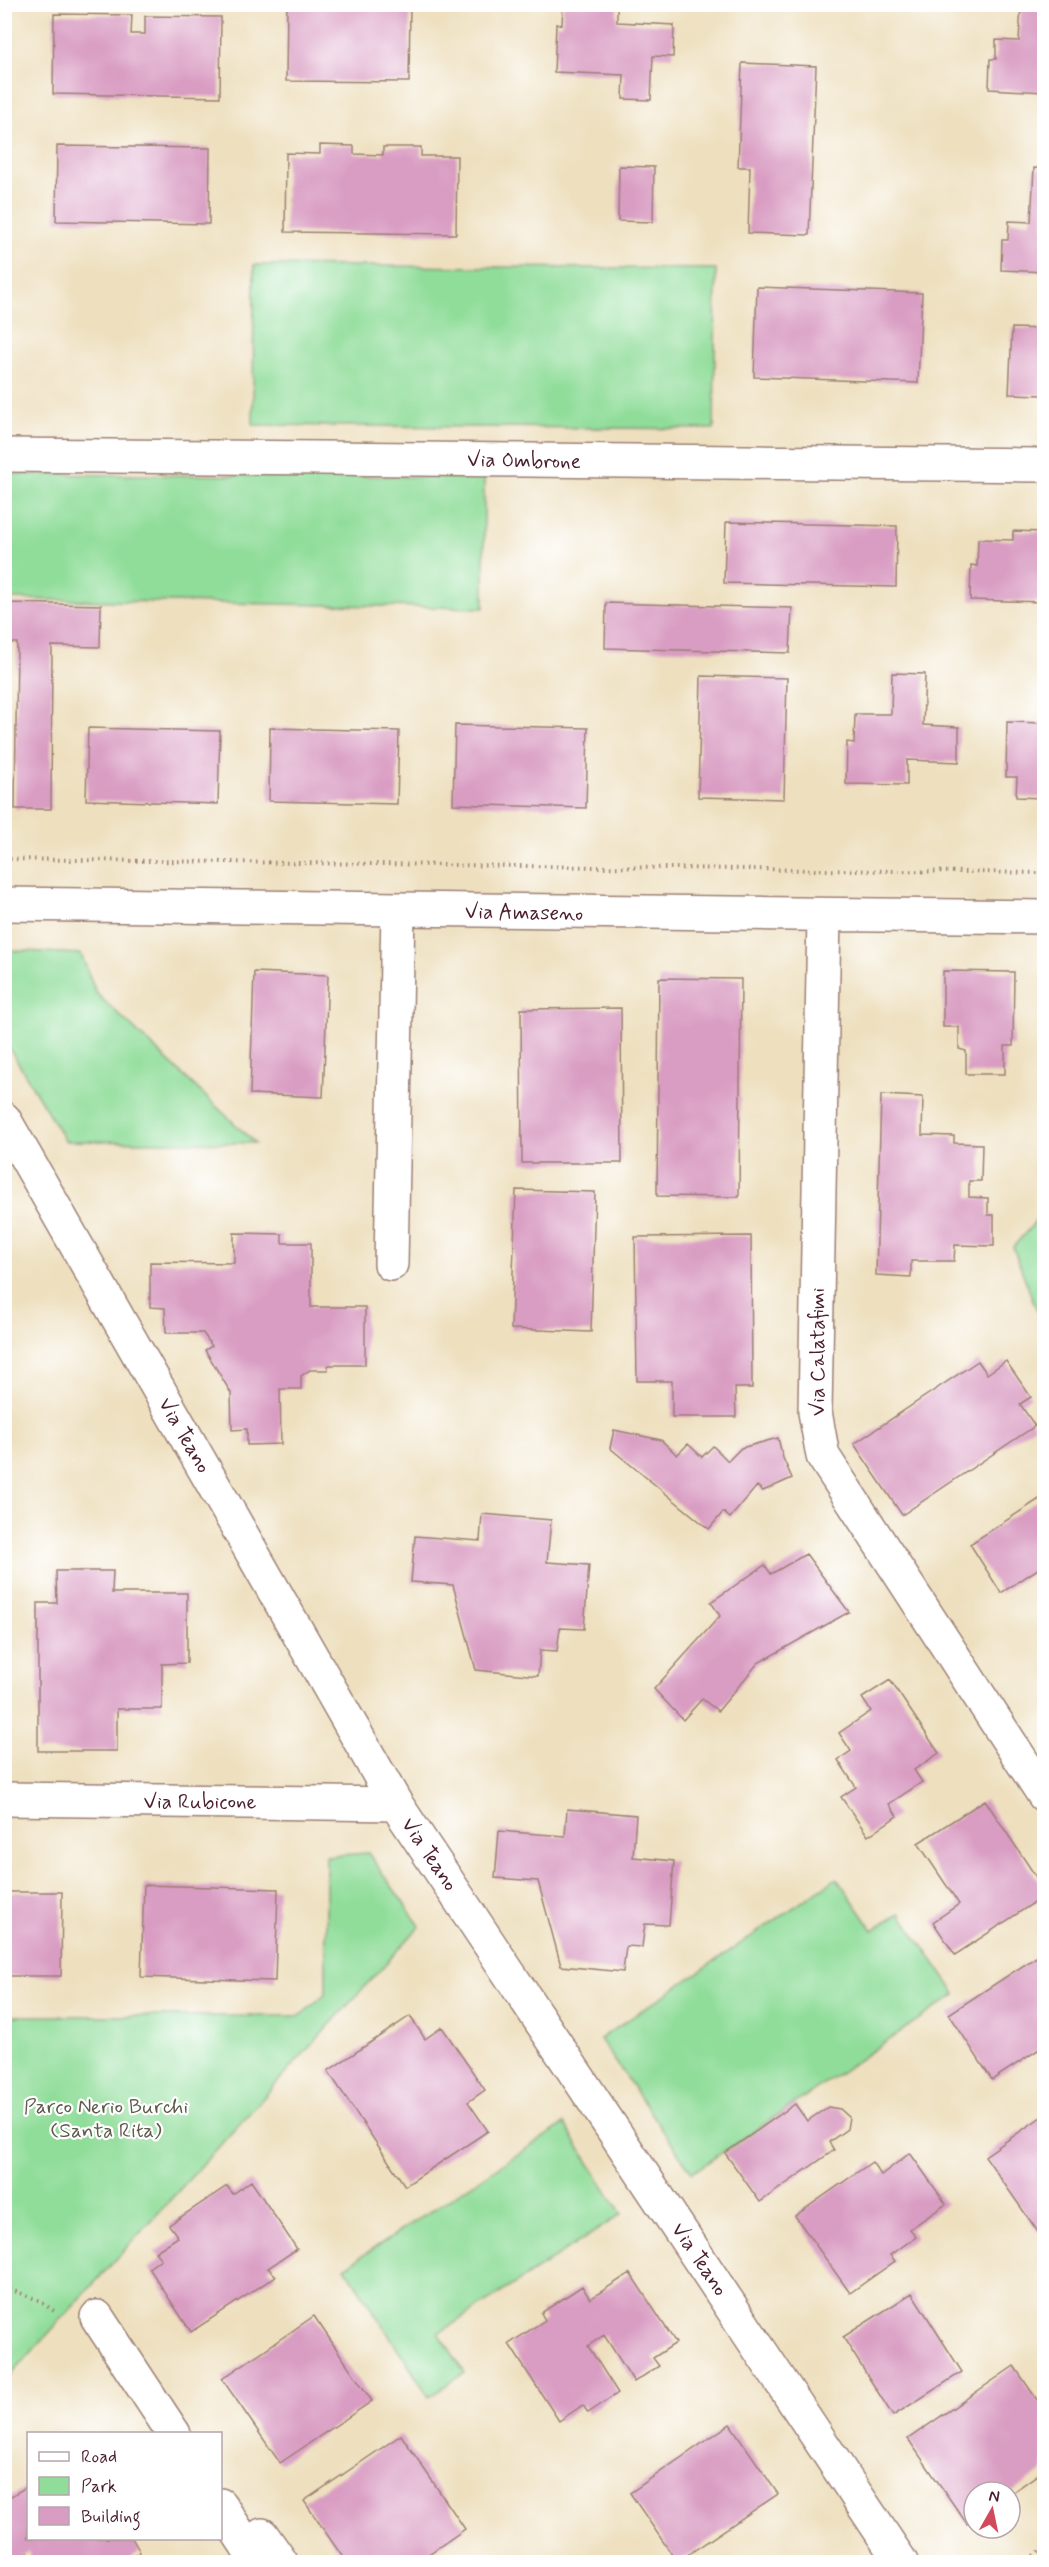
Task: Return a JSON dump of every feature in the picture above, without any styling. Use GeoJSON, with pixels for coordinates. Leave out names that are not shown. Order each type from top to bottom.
{"type":"FeatureCollection","features":[{"type":"Feature","properties":{"kind":"street","name":"Via Ombrone"},"geometry":{"type":"LineString","coordinates":[[4,455],[1044,465]]}},
{"type":"Feature","properties":{"kind":"street","name":"Via Amaseno"},"geometry":{"type":"LineString","coordinates":[[4,904],[1044,916]]}},
{"type":"Feature","properties":{"kind":"street"},"geometry":{"type":"LineString","coordinates":[[391,1264],[398,910]]}},
{"type":"Feature","properties":{"kind":"street","name":"Via Calatafimi"},"geometry":{"type":"LineString","coordinates":[[824,915],[814,1412],[822,1456],[1044,1795]]}},
{"type":"Feature","properties":{"kind":"street","name":"Via Teano"},"geometry":{"type":"LineString","coordinates":[[4,1119],[396,1803],[901,2562]]}},
{"type":"Feature","properties":{"kind":"street","name":"Via Rubicone"},"geometry":{"type":"LineString","coordinates":[[4,1799],[396,1803]]}},
{"type":"Feature","properties":{"kind":"street"},"geometry":{"type":"LineString","coordinates":[[97,2317],[173,2432]]}},
{"type":"Feature","properties":{"kind":"street"},"geometry":{"type":"LineString","coordinates":[[222,2508],[247,2546],[262,2535],[281,2562]]}},
{"type":"Feature","properties":{"kind":"path"},"geometry":{"type":"LineString","coordinates":[[4,859],[1044,873]]}},
{"type":"Feature","properties":{"kind":"path"},"geometry":{"type":"LineString","coordinates":[[4,2286],[39,2300],[63,2316]]}},
{"type":"Feature","properties":{"kind":"path"},"geometry":{"type":"LineString","coordinates":[[1023,2562],[1044,2548]]}},
{"type":"Feature","properties":{"kind":"green space"},"geometry":{"type":"Polygon","coordinates":[[[254,265],[716,269],[714,429],[253,425],[254,265]]]}},
{"type":"Feature","properties":{"kind":"green space"},"geometry":{"type":"Polygon","coordinates":[[[5,474],[484,477],[484,608],[5,599],[5,474]]]}},
{"type":"Feature","properties":{"kind":"green space"},"geometry":{"type":"Polygon","coordinates":[[[5,950],[81,954],[96,993],[255,1143],[65,1141],[5,1041],[5,950]]]}},
{"type":"Feature","properties":{"kind":"green space"},"geometry":{"type":"Polygon","coordinates":[[[1044,1212],[1044,1330],[1013,1247],[1044,1212]]]}},
{"type":"Feature","properties":{"kind":"green space","name":"Parco Nerio Burchi (Santa Rita)"},"geometry":{"type":"Polygon","coordinates":[[[368,1853],[420,1926],[5,2381],[5,2016],[300,2016],[326,1993],[326,1856],[368,1853]]]}},
{"type":"Feature","properties":{"kind":"green space"},"geometry":{"type":"Polygon","coordinates":[[[837,1878],[873,1930],[900,1913],[956,1994],[692,2173],[600,2039],[837,1878]]]}},
{"type":"Feature","properties":{"kind":"green space"},"geometry":{"type":"Polygon","coordinates":[[[564,2124],[622,2214],[439,2333],[465,2373],[429,2397],[345,2267],[564,2124]]]}},
{"type":"Feature","properties":{"kind":"building"},"geometry":{"type":"Polygon","coordinates":[[[287,4],[410,4],[409,82],[286,81],[287,4]]]}},
{"type":"Feature","properties":{"kind":"building"},"geometry":{"type":"Polygon","coordinates":[[[563,4],[617,4],[617,22],[674,25],[673,57],[653,56],[651,100],[623,99],[624,75],[554,72],[556,24],[562,25],[563,4]]]}},
{"type":"Feature","properties":{"kind":"building"},"geometry":{"type":"Polygon","coordinates":[[[1021,4],[1044,4],[1044,92],[989,89],[990,59],[996,59],[996,40],[1019,41],[1021,4]]]}},
{"type":"Feature","properties":{"kind":"building"},"geometry":{"type":"Polygon","coordinates":[[[54,14],[132,15],[131,34],[145,34],[145,16],[221,17],[220,97],[53,94],[54,14]]]}},
{"type":"Feature","properties":{"kind":"building"},"geometry":{"type":"Polygon","coordinates":[[[742,63],[816,66],[809,235],[748,233],[750,167],[738,167],[742,63]]]}},
{"type":"Feature","properties":{"kind":"building"},"geometry":{"type":"Polygon","coordinates":[[[320,145],[354,146],[354,154],[383,155],[383,147],[421,147],[421,156],[457,156],[456,234],[285,232],[286,153],[320,154],[320,145]]]}},
{"type":"Feature","properties":{"kind":"building"},"geometry":{"type":"Polygon","coordinates":[[[57,146],[210,148],[209,224],[56,221],[57,146]]]}},
{"type":"Feature","properties":{"kind":"building"},"geometry":{"type":"Polygon","coordinates":[[[619,166],[654,167],[653,222],[618,221],[619,166]]]}},
{"type":"Feature","properties":{"kind":"building"},"geometry":{"type":"Polygon","coordinates":[[[1034,168],[1044,169],[1044,272],[1001,270],[1002,240],[1008,240],[1009,221],[1031,222],[1034,168]]]}},
{"type":"Feature","properties":{"kind":"building"},"geometry":{"type":"Polygon","coordinates":[[[757,287],[922,293],[918,383],[754,377],[757,287]]]}},
{"type":"Feature","properties":{"kind":"building"},"geometry":{"type":"Polygon","coordinates":[[[1012,328],[1044,329],[1044,395],[1009,394],[1012,328]]]}},
{"type":"Feature","properties":{"kind":"building"},"geometry":{"type":"Polygon","coordinates":[[[726,522],[897,526],[896,587],[724,583],[726,522]]]}},
{"type":"Feature","properties":{"kind":"building"},"geometry":{"type":"Polygon","coordinates":[[[1013,531],[1044,532],[1044,602],[970,600],[971,565],[977,566],[978,539],[1013,540],[1013,531]]]}},
{"type":"Feature","properties":{"kind":"building"},"geometry":{"type":"Polygon","coordinates":[[[5,603],[101,605],[100,647],[52,646],[51,809],[15,809],[17,643],[5,643],[5,603]]]}},
{"type":"Feature","properties":{"kind":"building"},"geometry":{"type":"Polygon","coordinates":[[[606,603],[792,608],[790,653],[605,648],[606,603]]]}},
{"type":"Feature","properties":{"kind":"building"},"geometry":{"type":"Polygon","coordinates":[[[892,673],[925,674],[923,725],[959,727],[959,762],[907,760],[907,785],[846,784],[847,742],[854,743],[855,714],[891,714],[892,673]]]}},
{"type":"Feature","properties":{"kind":"building"},"geometry":{"type":"Polygon","coordinates":[[[701,676],[787,678],[784,799],[698,797],[701,676]]]}},
{"type":"Feature","properties":{"kind":"building"},"geometry":{"type":"Polygon","coordinates":[[[1007,722],[1044,723],[1044,798],[1016,797],[1017,777],[1006,777],[1007,722]]]}},
{"type":"Feature","properties":{"kind":"building"},"geometry":{"type":"Polygon","coordinates":[[[455,725],[588,728],[586,808],[453,804],[455,725]]]}},
{"type":"Feature","properties":{"kind":"building"},"geometry":{"type":"Polygon","coordinates":[[[88,728],[220,731],[218,804],[86,800],[88,728]]]}},
{"type":"Feature","properties":{"kind":"building"},"geometry":{"type":"Polygon","coordinates":[[[270,728],[399,731],[397,804],[269,801],[270,728]]]}},
{"type":"Feature","properties":{"kind":"building"},"geometry":{"type":"Polygon","coordinates":[[[943,971],[1014,972],[1013,1046],[1005,1046],[1005,1074],[966,1074],[966,1051],[959,1049],[959,1027],[943,1027],[943,971]]]}},
{"type":"Feature","properties":{"kind":"building"},"geometry":{"type":"Polygon","coordinates":[[[254,972],[328,975],[323,1097],[250,1094],[254,972]]]}},
{"type":"Feature","properties":{"kind":"building"},"geometry":{"type":"Polygon","coordinates":[[[659,978],[741,979],[739,1197],[657,1196],[659,978]]]}},
{"type":"Feature","properties":{"kind":"building"},"geometry":{"type":"Polygon","coordinates":[[[621,1008],[622,1163],[522,1163],[521,1009],[621,1008]]]}},
{"type":"Feature","properties":{"kind":"building"},"geometry":{"type":"Polygon","coordinates":[[[881,1095],[923,1097],[922,1135],[954,1136],[954,1143],[982,1144],[981,1181],[969,1181],[969,1197],[988,1198],[988,1215],[994,1215],[994,1246],[955,1245],[954,1261],[911,1261],[911,1277],[876,1275],[881,1095]]]}},
{"type":"Feature","properties":{"kind":"building"},"geometry":{"type":"Polygon","coordinates":[[[516,1190],[595,1192],[591,1332],[511,1329],[516,1190]]]}},
{"type":"Feature","properties":{"kind":"building"},"geometry":{"type":"Polygon","coordinates":[[[234,1233],[282,1234],[282,1243],[311,1243],[311,1307],[365,1307],[365,1365],[328,1365],[328,1370],[310,1370],[301,1376],[301,1389],[280,1389],[281,1444],[247,1445],[247,1429],[232,1430],[231,1393],[205,1350],[212,1346],[203,1333],[166,1333],[165,1308],[150,1307],[150,1262],[234,1263],[234,1233]]]}},
{"type":"Feature","properties":{"kind":"building"},"geometry":{"type":"Polygon","coordinates":[[[751,1236],[752,1388],[735,1388],[736,1417],[672,1417],[672,1381],[637,1381],[635,1237],[751,1236]]]}},
{"type":"Feature","properties":{"kind":"building"},"geometry":{"type":"Polygon","coordinates":[[[4,1291],[7,1291],[7,1360],[4,1360],[4,1291]]]}},
{"type":"Feature","properties":{"kind":"building"},"geometry":{"type":"Polygon","coordinates":[[[978,1361],[987,1374],[1006,1361],[1031,1397],[1020,1404],[1035,1426],[902,1515],[854,1444],[978,1361]]]}},
{"type":"Feature","properties":{"kind":"building"},"geometry":{"type":"Polygon","coordinates":[[[614,1430],[661,1440],[677,1455],[688,1444],[702,1457],[713,1446],[728,1461],[741,1448],[778,1438],[783,1458],[792,1478],[763,1491],[757,1486],[730,1518],[723,1512],[709,1529],[610,1448],[614,1430]]]}},
{"type":"Feature","properties":{"kind":"building"},"geometry":{"type":"Polygon","coordinates":[[[1044,1496],[1044,1565],[1001,1593],[970,1544],[1044,1496]]]}},
{"type":"Feature","properties":{"kind":"building"},"geometry":{"type":"Polygon","coordinates":[[[482,1514],[551,1520],[547,1562],[589,1565],[584,1629],[560,1628],[557,1651],[540,1650],[538,1676],[476,1670],[453,1585],[411,1582],[415,1536],[480,1541],[482,1514]]]}},
{"type":"Feature","properties":{"kind":"building"},"geometry":{"type":"Polygon","coordinates":[[[806,1554],[849,1612],[758,1663],[718,1711],[702,1699],[683,1720],[654,1689],[720,1616],[711,1602],[765,1565],[771,1574],[806,1554]]]}},
{"type":"Feature","properties":{"kind":"building"},"geometry":{"type":"Polygon","coordinates":[[[56,1571],[113,1571],[112,1593],[187,1593],[187,1663],[162,1664],[162,1709],[117,1709],[117,1751],[38,1751],[38,1603],[57,1603],[56,1571]]]}},
{"type":"Feature","properties":{"kind":"building"},"geometry":{"type":"Polygon","coordinates":[[[890,1680],[939,1753],[914,1770],[922,1782],[889,1804],[897,1816],[868,1836],[841,1797],[856,1787],[838,1760],[851,1751],[839,1733],[871,1711],[862,1698],[890,1680]]]}},
{"type":"Feature","properties":{"kind":"building"},"geometry":{"type":"Polygon","coordinates":[[[985,1800],[1044,1889],[1044,1896],[955,1955],[933,1922],[959,1904],[918,1843],[985,1800]]]}},
{"type":"Feature","properties":{"kind":"building"},"geometry":{"type":"Polygon","coordinates":[[[567,1809],[636,1815],[633,1857],[674,1861],[669,1925],[645,1924],[642,1947],[626,1946],[623,1972],[561,1966],[538,1881],[495,1878],[499,1831],[565,1836],[567,1809]]]}},
{"type":"Feature","properties":{"kind":"building"},"geometry":{"type":"Polygon","coordinates":[[[144,1885],[278,1889],[275,1981],[141,1977],[144,1885]]]}},
{"type":"Feature","properties":{"kind":"building"},"geometry":{"type":"Polygon","coordinates":[[[5,1892],[62,1892],[61,1976],[5,1976],[5,1892]]]}},
{"type":"Feature","properties":{"kind":"building"},"geometry":{"type":"Polygon","coordinates":[[[1044,1952],[1044,2046],[992,2080],[949,2014],[1044,1952]]]}},
{"type":"Feature","properties":{"kind":"building"},"geometry":{"type":"Polygon","coordinates":[[[410,2016],[425,2039],[442,2027],[485,2090],[468,2102],[488,2131],[405,2186],[328,2071],[410,2016]]]}},
{"type":"Feature","properties":{"kind":"building"},"geometry":{"type":"Polygon","coordinates":[[[795,2104],[807,2121],[828,2107],[840,2109],[849,2117],[847,2129],[829,2142],[834,2150],[760,2202],[725,2153],[795,2104]]]}},
{"type":"Feature","properties":{"kind":"building"},"geometry":{"type":"Polygon","coordinates":[[[1044,2115],[1044,2228],[1038,2232],[985,2156],[1044,2115]]]}},
{"type":"Feature","properties":{"kind":"building"},"geometry":{"type":"Polygon","coordinates":[[[910,2153],[946,2204],[910,2229],[916,2237],[890,2255],[895,2261],[850,2293],[795,2216],[872,2162],[881,2175],[910,2153]]]}},
{"type":"Feature","properties":{"kind":"building"},"geometry":{"type":"Polygon","coordinates":[[[251,2181],[297,2249],[268,2268],[276,2276],[191,2332],[149,2268],[161,2259],[155,2252],[178,2237],[169,2225],[227,2186],[233,2194],[251,2181]]]}},
{"type":"Feature","properties":{"kind":"building"},"geometry":{"type":"Polygon","coordinates":[[[630,2273],[676,2343],[653,2358],[659,2366],[634,2382],[604,2335],[588,2346],[618,2393],[588,2413],[583,2405],[559,2421],[509,2344],[545,2320],[541,2313],[582,2286],[590,2299],[630,2273]]]}},
{"type":"Feature","properties":{"kind":"building"},"geometry":{"type":"Polygon","coordinates":[[[912,2293],[962,2372],[893,2416],[843,2337],[912,2293]]]}},
{"type":"Feature","properties":{"kind":"building"},"geometry":{"type":"Polygon","coordinates":[[[314,2316],[372,2401],[280,2463],[222,2379],[314,2316]]]}},
{"type":"Feature","properties":{"kind":"building"},"geometry":{"type":"Polygon","coordinates":[[[1014,2366],[1044,2410],[1044,2470],[1022,2486],[1022,2480],[962,2480],[962,2517],[908,2439],[1014,2366]]]}},
{"type":"Feature","properties":{"kind":"building"},"geometry":{"type":"Polygon","coordinates":[[[730,2424],[778,2494],[677,2562],[630,2493],[730,2424]]]}},
{"type":"Feature","properties":{"kind":"building"},"geometry":{"type":"Polygon","coordinates":[[[401,2435],[465,2529],[417,2562],[346,2562],[304,2501],[401,2435]]]}},
{"type":"Feature","properties":{"kind":"building"},"geometry":{"type":"Polygon","coordinates":[[[27,2487],[27,2540],[133,2540],[140,2552],[122,2562],[34,2562],[28,2552],[11,2562],[4,2562],[4,2500],[27,2487]]]}}]}
